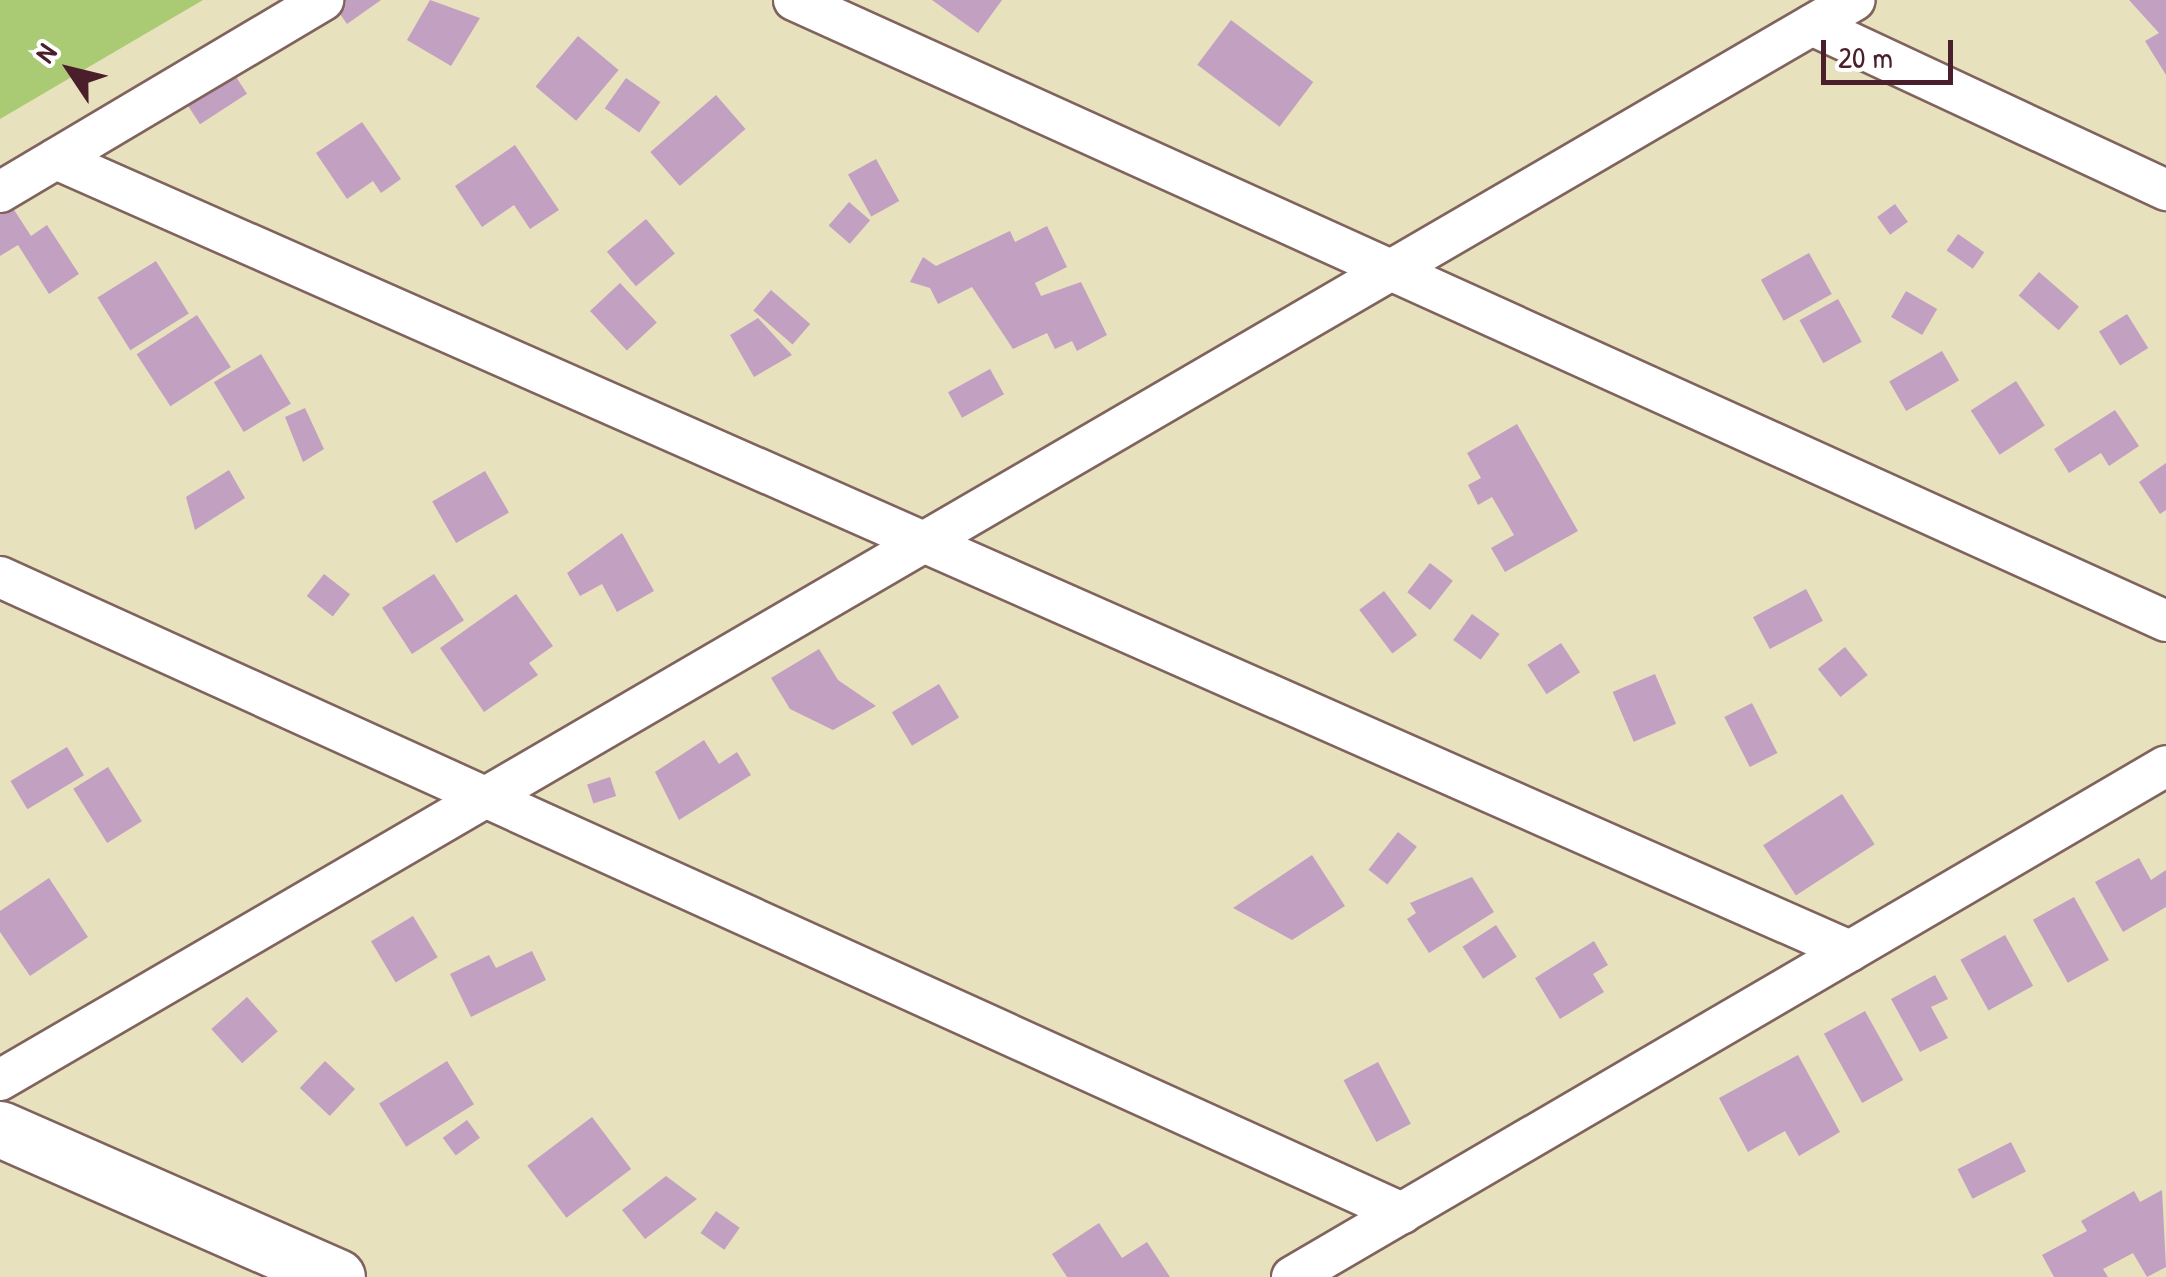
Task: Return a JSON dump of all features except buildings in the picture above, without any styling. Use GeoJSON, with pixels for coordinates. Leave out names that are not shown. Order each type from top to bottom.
{"type":"FeatureCollection","features":[{"type":"Feature","properties":{"kind":"street"},"geometry":{"type":"LineString","coordinates":[[0,192],[323,0]]}},
{"type":"Feature","properties":{"kind":"street"},"geometry":{"type":"LineString","coordinates":[[794,0],[2166,621]]}},
{"type":"Feature","properties":{"kind":"street"},"geometry":{"type":"LineString","coordinates":[[0,1080],[1856,0]]}},
{"type":"Feature","properties":{"kind":"street"},"geometry":{"type":"LineString","coordinates":[[1812,25],[2166,190]]}},
{"type":"Feature","properties":{"kind":"street"},"geometry":{"type":"LineString","coordinates":[[56,159],[1850,950]]}},
{"type":"Feature","properties":{"kind":"street"},"geometry":{"type":"LineString","coordinates":[[0,578],[1402,1212]]}},
{"type":"Feature","properties":{"kind":"street"},"geometry":{"type":"LineString","coordinates":[[1292,1277],[2166,766]]}},
{"type":"Feature","properties":{"kind":"street"},"geometry":{"type":"LineString","coordinates":[[0,1129],[338,1277]]}},
{"type":"Feature","properties":{"kind":"green space"},"geometry":{"type":"Polygon","coordinates":[[[0,0],[203,0],[0,119],[0,0]]]}}]}
